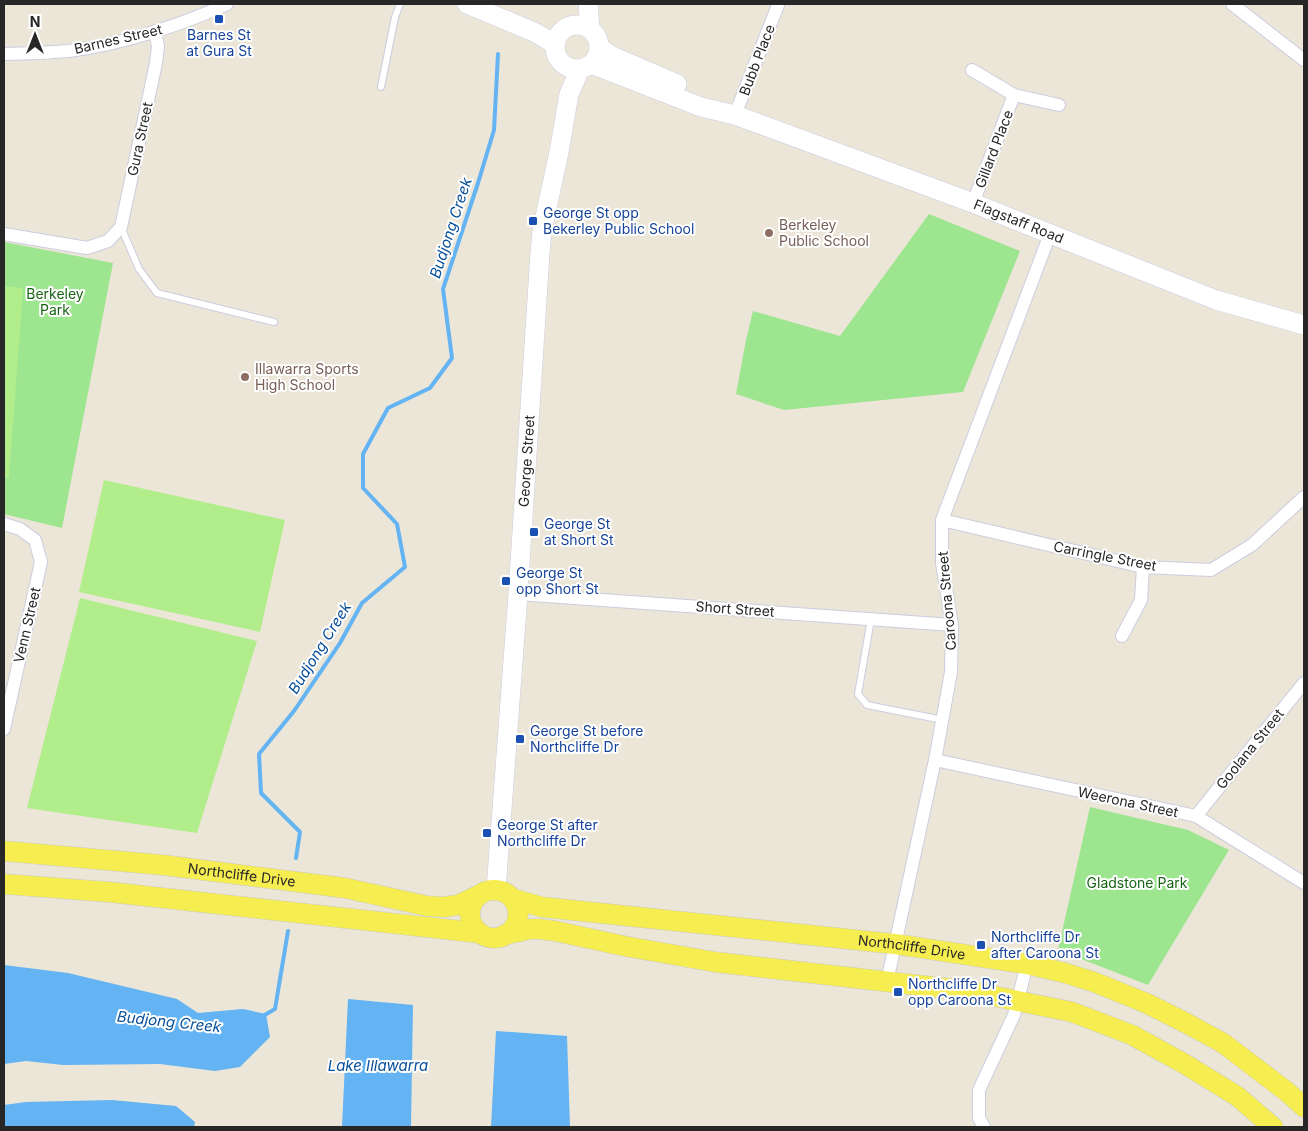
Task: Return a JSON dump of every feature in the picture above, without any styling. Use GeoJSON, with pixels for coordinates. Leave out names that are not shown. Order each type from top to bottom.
{"type":"FeatureCollection","features":[{"type":"Feature","properties":{"kind":"main road"},"geometry":{"type":"LineString","coordinates":[[467,4],[534,32],[595,34],[599,47]]}},
{"type":"Feature","properties":{"kind":"main road"},"geometry":{"type":"LineString","coordinates":[[578,66],[556,56],[586,4]]}},
{"type":"Feature","properties":{"kind":"main road","name":"Flagstaff Road"},"geometry":{"type":"LineString","coordinates":[[599,47],[612,56],[705,96],[736,115]]}},
{"type":"Feature","properties":{"kind":"main road","name":"George Street"},"geometry":{"type":"LineString","coordinates":[[505,894],[518,594],[542,232],[569,94],[578,66],[597,57],[599,47]]}},
{"type":"Feature","properties":{"kind":"main road","name":"Flagstaff Road"},"geometry":{"type":"LineString","coordinates":[[578,66],[701,107],[736,115],[973,203],[1216,300],[1304,325]]}},
{"type":"Feature","properties":{"kind":"main road","name":"Northcliffe Drive"},"geometry":{"type":"LineString","coordinates":[[4,851],[163,865],[345,888],[427,906],[444,907],[458,905],[477,896]]}},
{"type":"Feature","properties":{"kind":"main road"},"geometry":{"type":"LineString","coordinates":[[4,884],[109,892],[480,933],[491,937],[539,929],[715,962],[969,991],[1018,1000],[1072,1012],[1132,1035],[1237,1096],[1274,1127]]}},
{"type":"Feature","properties":{"kind":"main road"},"geometry":{"type":"LineString","coordinates":[[480,933],[472,922],[470,908],[477,896],[490,890],[505,894],[516,905],[518,912],[515,926],[504,935]]}},
{"type":"Feature","properties":{"kind":"main road","name":"Northcliffe Drive"},"geometry":{"type":"LineString","coordinates":[[505,894],[542,907],[895,944],[1026,964],[1065,973],[1094,982],[1146,1003],[1186,1022],[1223,1043],[1286,1091],[1304,1108]]}},
{"type":"Feature","properties":{"kind":"street","name":"Barnes Street"},"geometry":{"type":"LineString","coordinates":[[4,54],[70,50],[110,43],[204,15],[227,4]]}},
{"type":"Feature","properties":{"kind":"street"},"geometry":{"type":"LineString","coordinates":[[1232,4],[1304,60]]}},
{"type":"Feature","properties":{"kind":"street","name":"Bubb Place"},"geometry":{"type":"LineString","coordinates":[[736,115],[778,5]]}},
{"type":"Feature","properties":{"kind":"street","name":"Gura Street"},"geometry":{"type":"LineString","coordinates":[[121,227],[156,63],[158,46],[154,31]]}},
{"type":"Feature","properties":{"kind":"street","name":"Gillard Place"},"geometry":{"type":"LineString","coordinates":[[972,70],[1014,95],[1059,105]]}},
{"type":"Feature","properties":{"kind":"street","name":"Gillard Place"},"geometry":{"type":"LineString","coordinates":[[973,203],[1014,95]]}},
{"type":"Feature","properties":{"kind":"street"},"geometry":{"type":"LineString","coordinates":[[4,234],[87,248],[108,241],[121,227]]}},
{"type":"Feature","properties":{"kind":"street","name":"Caroona Street"},"geometry":{"type":"LineString","coordinates":[[887,982],[936,760],[951,672],[952,625],[942,563],[942,520],[1050,234]]}},
{"type":"Feature","properties":{"kind":"street","name":"Carringle Street"},"geometry":{"type":"LineString","coordinates":[[942,520],[1143,566],[1212,570],[1252,544],[1304,497]]}},
{"type":"Feature","properties":{"kind":"street","name":"Venn Street"},"geometry":{"type":"LineString","coordinates":[[4,524],[20,529],[35,540],[41,562],[4,729]]}},
{"type":"Feature","properties":{"kind":"street"},"geometry":{"type":"LineString","coordinates":[[1122,636],[1141,600],[1143,566]]}},
{"type":"Feature","properties":{"kind":"street","name":"Short Street"},"geometry":{"type":"LineString","coordinates":[[518,594],[952,625]]}},
{"type":"Feature","properties":{"kind":"street","name":"Goolana Street"},"geometry":{"type":"LineString","coordinates":[[1196,816],[1304,683]]}},
{"type":"Feature","properties":{"kind":"street","name":"Weerona Street"},"geometry":{"type":"LineString","coordinates":[[936,760],[1196,816],[1304,883]]}},
{"type":"Feature","properties":{"kind":"street"},"geometry":{"type":"LineString","coordinates":[[984,1127],[979,1118],[979,1090],[1014,1015],[1026,964]]}},
{"type":"Feature","properties":{"kind":"lane"},"geometry":{"type":"LineString","coordinates":[[381,88],[395,17],[400,4]]}},
{"type":"Feature","properties":{"kind":"lane"},"geometry":{"type":"LineString","coordinates":[[121,227],[139,269],[157,293],[274,322]]}},
{"type":"Feature","properties":{"kind":"lane"},"geometry":{"type":"LineString","coordinates":[[871,620],[858,694],[867,705],[943,720]]}},
{"type":"Feature","properties":{"kind":"green space"},"geometry":{"type":"Polygon","coordinates":[[[929,214],[1020,251],[963,392],[784,410],[736,394],[753,311],[840,336],[929,214]]]}},
{"type":"Feature","properties":{"kind":"green space","name":"Berkeley Park"},"geometry":{"type":"Polygon","coordinates":[[[4,242],[113,263],[62,528],[4,514],[4,242]]]}},
{"type":"Feature","properties":{"kind":"green space"},"geometry":{"type":"Polygon","coordinates":[[[4,286],[23,288],[9,478],[4,477],[4,286]]]}},
{"type":"Feature","properties":{"kind":"green space"},"geometry":{"type":"Polygon","coordinates":[[[104,480],[285,520],[260,632],[79,592],[104,480]]]}},
{"type":"Feature","properties":{"kind":"green space"},"geometry":{"type":"Polygon","coordinates":[[[80,598],[257,641],[197,833],[27,808],[80,598]]]}},
{"type":"Feature","properties":{"kind":"green space","name":"Gladstone Park"},"geometry":{"type":"Polygon","coordinates":[[[1090,807],[1188,830],[1229,850],[1148,985],[1058,950],[1090,807]]]}},
{"type":"Feature","properties":{"kind":"water"},"geometry":{"type":"Polygon","coordinates":[[[4,965],[68,973],[177,999],[198,1013],[243,1009],[266,1014],[270,1037],[240,1067],[215,1071],[160,1064],[63,1065],[26,1061],[4,1064],[4,965]]]}},
{"type":"Feature","properties":{"kind":"water","name":"Lake Illawarra"},"geometry":{"type":"Polygon","coordinates":[[[348,999],[413,1005],[411,1127],[342,1127],[348,999]]]}},
{"type":"Feature","properties":{"kind":"water"},"geometry":{"type":"Polygon","coordinates":[[[496,1031],[567,1036],[570,1127],[491,1127],[496,1031]]]}},
{"type":"Feature","properties":{"kind":"water"},"geometry":{"type":"Polygon","coordinates":[[[112,1100],[176,1106],[195,1122],[194,1127],[4,1127],[4,1105],[26,1102],[112,1100]]]}},
{"type":"Feature","properties":{"kind":"waterway","name":"Budjong Creek"},"geometry":{"type":"LineString","coordinates":[[296,858],[300,832],[261,793],[259,754],[294,711],[340,643],[362,603],[405,567],[397,524],[363,488],[363,454],[388,408],[430,388],[452,358],[443,289],[494,130],[498,54]]}},
{"type":"Feature","properties":{"kind":"waterway","name":"Budjong Creek"},"geometry":{"type":"LineString","coordinates":[[263,1016],[275,1009],[288,931]]}},
{"type":"Feature","properties":{"kind":"place","name":"Barnes St at Gura St"},"geometry":{"type":"Point","coordinates":[219,19]}},
{"type":"Feature","properties":{"kind":"place","name":"George St opp Bekerley Public School"},"geometry":{"type":"Point","coordinates":[533,221]}},
{"type":"Feature","properties":{"kind":"place","name":"Berkeley Public School"},"geometry":{"type":"Point","coordinates":[769,233]}},
{"type":"Feature","properties":{"kind":"place","name":"Illawarra Sports High School"},"geometry":{"type":"Point","coordinates":[245,377]}},
{"type":"Feature","properties":{"kind":"place","name":"George St at Short St"},"geometry":{"type":"Point","coordinates":[534,532]}},
{"type":"Feature","properties":{"kind":"place","name":"George St opp Short St"},"geometry":{"type":"Point","coordinates":[506,581]}},
{"type":"Feature","properties":{"kind":"place","name":"George St before Northcliffe Dr"},"geometry":{"type":"Point","coordinates":[520,739]}},
{"type":"Feature","properties":{"kind":"place","name":"George St after Northcliffe Dr"},"geometry":{"type":"Point","coordinates":[487,833]}},
{"type":"Feature","properties":{"kind":"place","name":"Northcliffe Dr after Caroona St"},"geometry":{"type":"Point","coordinates":[981,945]}},
{"type":"Feature","properties":{"kind":"place","name":"Northcliffe Dr opp Caroona St"},"geometry":{"type":"Point","coordinates":[898,992]}}]}
